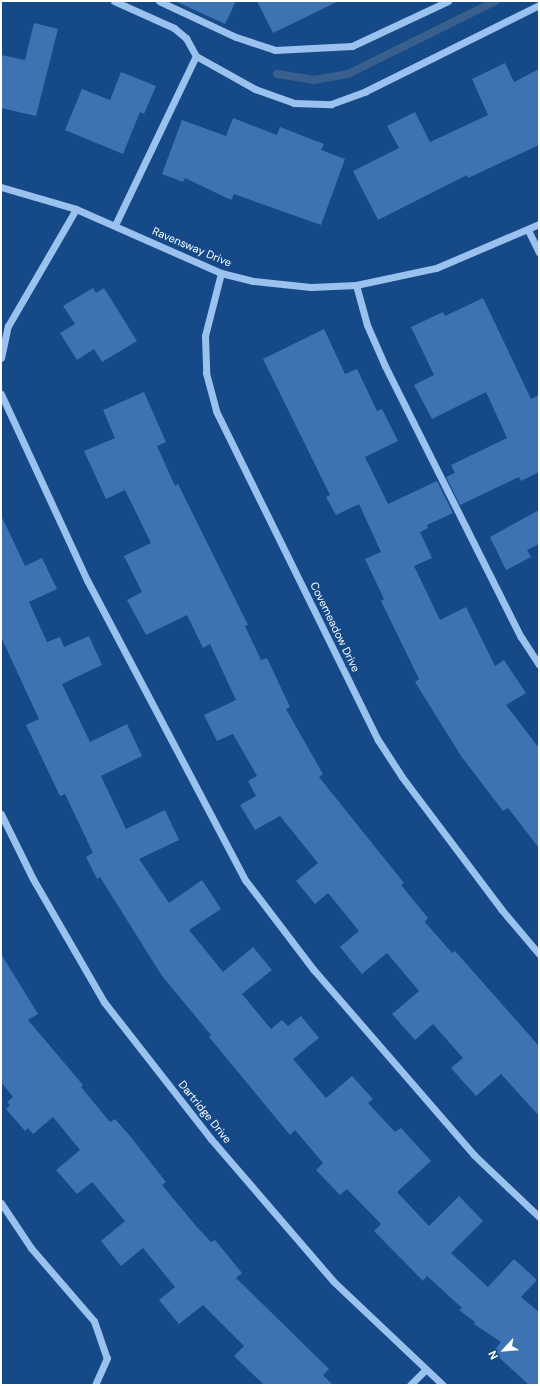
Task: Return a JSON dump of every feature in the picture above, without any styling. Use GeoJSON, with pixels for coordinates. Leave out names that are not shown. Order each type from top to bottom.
{"type":"FeatureCollection","features":[{"type":"Feature","properties":{"kind":"street"},"geometry":{"type":"LineString","coordinates":[[114,1],[174,28],[186,38],[196,56],[255,89],[294,103],[331,104],[366,90],[539,5]]}},
{"type":"Feature","properties":{"kind":"street"},"geometry":{"type":"LineString","coordinates":[[159,1],[236,37],[275,50],[352,46],[448,1]]}},
{"type":"Feature","properties":{"kind":"street"},"geometry":{"type":"LineString","coordinates":[[115,225],[196,56]]}},
{"type":"Feature","properties":{"kind":"street","name":"Ravensway Drive"},"geometry":{"type":"LineString","coordinates":[[1,187],[76,209],[221,273],[253,281],[311,287],[356,284],[436,268],[539,224]]}},
{"type":"Feature","properties":{"kind":"street"},"geometry":{"type":"LineString","coordinates":[[1,358],[8,326],[76,209]]}},
{"type":"Feature","properties":{"kind":"street"},"geometry":{"type":"LineString","coordinates":[[528,230],[539,253]]}},
{"type":"Feature","properties":{"kind":"street","name":"Covemeadow Drive"},"geometry":{"type":"LineString","coordinates":[[221,273],[205,336],[206,373],[216,411],[378,740],[402,777],[500,909],[539,954]]}},
{"type":"Feature","properties":{"kind":"street"},"geometry":{"type":"LineString","coordinates":[[356,284],[367,325],[385,366],[521,637],[539,665]]}},
{"type":"Feature","properties":{"kind":"street"},"geometry":{"type":"LineString","coordinates":[[1,394],[87,580],[246,880],[313,969],[474,1155],[539,1217]]}},
{"type":"Feature","properties":{"kind":"street","name":"Dartridge Drive"},"geometry":{"type":"LineString","coordinates":[[1,814],[34,879],[104,1002],[211,1139],[333,1281],[425,1370],[443,1385]]}},
{"type":"Feature","properties":{"kind":"street"},"geometry":{"type":"LineString","coordinates":[[1,1203],[31,1248],[94,1321],[107,1358],[95,1385]]}},
{"type":"Feature","properties":{"kind":"street"},"geometry":{"type":"LineString","coordinates":[[410,1385],[425,1370]]}},
{"type":"Feature","properties":{"kind":"building"},"geometry":{"type":"Polygon","coordinates":[[[175,1],[236,1],[225,24],[175,1]]]}},
{"type":"Feature","properties":{"kind":"building"},"geometry":{"type":"Polygon","coordinates":[[[257,1],[339,1],[273,33],[257,1]]]}},
{"type":"Feature","properties":{"kind":"building"},"geometry":{"type":"Polygon","coordinates":[[[34,23],[58,29],[36,116],[1,108],[1,55],[25,60],[34,23]]]}},
{"type":"Feature","properties":{"kind":"building"},"geometry":{"type":"Polygon","coordinates":[[[505,63],[514,82],[539,69],[539,145],[468,178],[467,175],[378,220],[353,171],[399,148],[387,126],[415,112],[430,142],[488,115],[472,79],[505,63]]]}},
{"type":"Feature","properties":{"kind":"building"},"geometry":{"type":"Polygon","coordinates":[[[121,72],[156,86],[144,114],[140,112],[123,154],[65,130],[82,89],[110,100],[121,72]]]}},
{"type":"Feature","properties":{"kind":"building"},"geometry":{"type":"Polygon","coordinates":[[[233,118],[277,135],[280,127],[324,144],[321,150],[345,159],[321,225],[234,194],[231,200],[185,178],[183,182],[162,174],[182,120],[226,136],[233,118]]]}},
{"type":"Feature","properties":{"kind":"building"},"geometry":{"type":"Polygon","coordinates":[[[93,288],[96,293],[104,288],[137,341],[102,362],[94,349],[77,360],[60,333],[75,324],[63,306],[93,288]]]}},
{"type":"Feature","properties":{"kind":"building"},"geometry":{"type":"Polygon","coordinates":[[[483,298],[531,399],[539,395],[539,472],[521,481],[519,477],[460,505],[446,477],[455,473],[451,465],[507,438],[486,392],[432,419],[414,385],[434,375],[411,327],[443,312],[445,316],[483,298]]]}},
{"type":"Feature","properties":{"kind":"building"},"geometry":{"type":"Polygon","coordinates":[[[324,329],[345,374],[357,369],[377,411],[382,409],[398,441],[365,457],[388,504],[437,481],[453,513],[427,525],[428,528],[420,532],[432,558],[414,566],[440,620],[466,607],[495,666],[504,660],[526,693],[506,705],[539,748],[539,848],[508,808],[503,811],[461,756],[415,682],[419,679],[381,601],[384,599],[365,559],[381,552],[359,504],[336,515],[326,497],[330,495],[263,359],[324,329]]]}},
{"type":"Feature","properties":{"kind":"building"},"geometry":{"type":"Polygon","coordinates":[[[144,392],[166,442],[157,446],[175,486],[178,484],[248,625],[245,626],[261,660],[267,658],[290,707],[286,709],[323,774],[319,777],[404,883],[401,885],[428,918],[425,922],[452,953],[455,951],[539,1046],[539,1116],[501,1074],[476,1096],[451,1068],[463,1058],[433,1024],[415,1040],[392,1014],[419,991],[387,953],[362,974],[340,947],[359,931],[328,893],[315,904],[296,881],[318,863],[280,816],[255,830],[240,805],[256,796],[248,781],[257,776],[233,734],[217,741],[204,715],[236,700],[210,644],[203,648],[187,615],[146,635],[127,600],[142,592],[124,556],[151,543],[125,490],[106,499],[84,451],[115,438],[103,410],[144,392]]]}},
{"type":"Feature","properties":{"kind":"building"},"geometry":{"type":"Polygon","coordinates":[[[539,510],[539,544],[527,550],[531,557],[506,570],[490,537],[539,510]]]}},
{"type":"Feature","properties":{"kind":"building"},"geometry":{"type":"Polygon","coordinates":[[[1,515],[25,566],[42,558],[57,589],[29,602],[47,642],[60,637],[64,647],[89,636],[102,665],[62,684],[90,742],[127,724],[142,756],[101,776],[126,829],[165,810],[179,840],[139,859],[169,903],[202,880],[221,909],[189,930],[223,972],[253,947],[272,970],[242,994],[271,1029],[282,1020],[288,1026],[301,1016],[319,1038],[293,1059],[326,1098],[352,1076],[373,1099],[368,1103],[395,1132],[401,1128],[431,1161],[397,1192],[429,1226],[459,1196],[483,1221],[451,1253],[488,1287],[514,1259],[537,1280],[521,1297],[539,1312],[539,1385],[529,1385],[493,1352],[501,1342],[474,1324],[475,1322],[459,1310],[462,1308],[427,1276],[423,1281],[374,1231],[381,1224],[347,1189],[340,1195],[316,1170],[323,1163],[295,1130],[290,1135],[209,1037],[211,1035],[162,976],[100,877],[97,879],[86,857],[93,853],[65,794],[60,796],[26,725],[39,719],[1,637],[1,515]]]}},
{"type":"Feature","properties":{"kind":"building"},"geometry":{"type":"Polygon","coordinates":[[[1,954],[38,1014],[28,1020],[83,1085],[81,1087],[110,1122],[115,1119],[130,1136],[166,1182],[162,1185],[196,1226],[211,1242],[215,1240],[242,1273],[236,1278],[329,1369],[323,1375],[333,1385],[264,1385],[234,1356],[244,1346],[203,1305],[179,1324],[159,1300],[175,1287],[143,1248],[121,1266],[101,1241],[125,1221],[92,1182],[77,1194],[56,1170],[80,1150],[53,1117],[33,1134],[28,1128],[25,1131],[6,1109],[10,1105],[7,1102],[13,1097],[1,1082],[1,954]]]}},
{"type":"Feature","properties":{"kind":"waterway"},"geometry":{"type":"LineString","coordinates":[[277,74],[314,80],[348,74],[496,1]]}}]}
